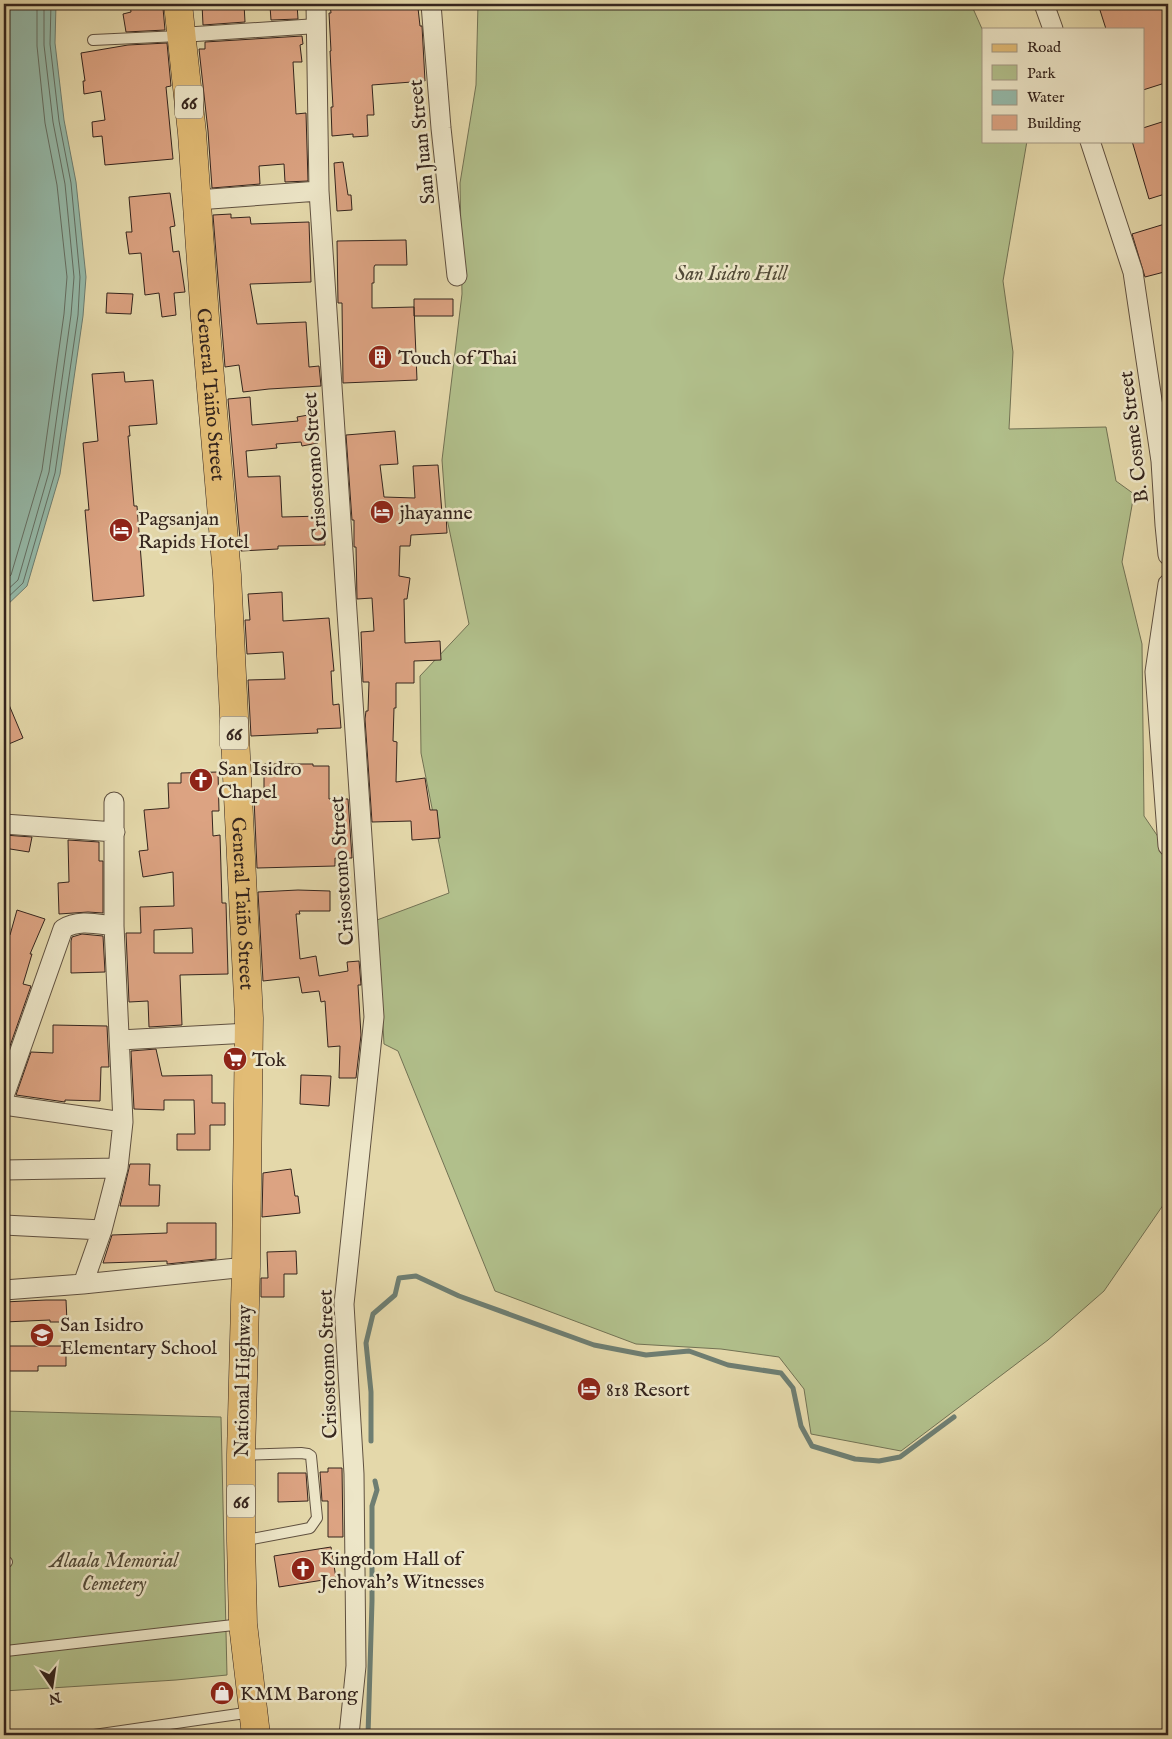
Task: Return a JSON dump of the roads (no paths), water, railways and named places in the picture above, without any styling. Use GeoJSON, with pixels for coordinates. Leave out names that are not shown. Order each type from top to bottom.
{"type":"FeatureCollection","features":[{"type":"Feature","properties":{"kind":"main road","name":"General Taiño Street"},"geometry":{"type":"LineString","coordinates":[[178,4],[192,133],[205,318],[227,575],[249,1033],[246,1267]]}},
{"type":"Feature","properties":{"kind":"main road","name":"National Highway"},"geometry":{"type":"LineString","coordinates":[[246,1267],[241,1455],[242,1624],[254,1724]]}},
{"type":"Feature","properties":{"kind":"street","name":"Crisostomo Street"},"geometry":{"type":"LineString","coordinates":[[316,4],[318,191],[374,1017],[344,1304],[354,1494],[356,1666],[349,1735]]}},
{"type":"Feature","properties":{"kind":"street","name":"San Juan Street"},"geometry":{"type":"LineString","coordinates":[[431,4],[441,128],[457,276]]}},
{"type":"Feature","properties":{"kind":"street"},"geometry":{"type":"LineString","coordinates":[[1044,4],[1053,28]]}},
{"type":"Feature","properties":{"kind":"street"},"geometry":{"type":"LineString","coordinates":[[181,35],[317,26]]}},
{"type":"Feature","properties":{"kind":"street","name":"B. Cosme Street"},"geometry":{"type":"LineString","coordinates":[[1090,142],[1133,272],[1161,461],[1168,555]]}},
{"type":"Feature","properties":{"kind":"street"},"geometry":{"type":"LineString","coordinates":[[197,200],[318,191]]}},
{"type":"Feature","properties":{"kind":"street"},"geometry":{"type":"LineString","coordinates":[[1168,584],[1155,672],[1168,846]]}},
{"type":"Feature","properties":{"kind":"street"},"geometry":{"type":"LineString","coordinates":[[83,1284],[102,1230],[118,1168],[123,1122],[114,926],[114,802]]}},
{"type":"Feature","properties":{"kind":"street"},"geometry":{"type":"LineString","coordinates":[[4,824],[115,832]]}},
{"type":"Feature","properties":{"kind":"street"},"geometry":{"type":"LineString","coordinates":[[4,1096],[63,929],[71,924],[93,923],[114,926]]}},
{"type":"Feature","properties":{"kind":"street"},"geometry":{"type":"LineString","coordinates":[[120,1040],[249,1033]]}},
{"type":"Feature","properties":{"kind":"street"},"geometry":{"type":"LineString","coordinates":[[4,1105],[123,1122]]}},
{"type":"Feature","properties":{"kind":"street"},"geometry":{"type":"LineString","coordinates":[[4,1170],[118,1168]]}},
{"type":"Feature","properties":{"kind":"street"},"geometry":{"type":"LineString","coordinates":[[4,1225],[102,1230]]}},
{"type":"Feature","properties":{"kind":"street"},"geometry":{"type":"LineString","coordinates":[[4,1290],[83,1284],[246,1267]]}},
{"type":"Feature","properties":{"kind":"lane"},"geometry":{"type":"LineString","coordinates":[[93,40],[181,35]]}},
{"type":"Feature","properties":{"kind":"lane"},"geometry":{"type":"LineString","coordinates":[[241,1455],[301,1453],[312,1456],[317,1518],[310,1528],[241,1541]]}},
{"type":"Feature","properties":{"kind":"lane"},"geometry":{"type":"LineString","coordinates":[[6,1651],[242,1624]]}},
{"type":"Feature","properties":{"kind":"lane"},"geometry":{"type":"LineString","coordinates":[[94,1735],[254,1724]]}},
{"type":"Feature","properties":{"kind":"water"},"geometry":{"type":"Polygon","coordinates":[[[4,4],[56,4],[55,43],[64,120],[76,182],[86,277],[83,316],[60,474],[27,586],[4,608],[4,4]]]}},
{"type":"Feature","properties":{"kind":"waterway"},"geometry":{"type":"LineString","coordinates":[[371,1441],[371,1392],[366,1343],[373,1314],[395,1295],[399,1278],[416,1276],[459,1296],[594,1345],[646,1355],[689,1351],[728,1365],[781,1373],[793,1388],[801,1426],[812,1446],[855,1459],[879,1461],[900,1457],[954,1417]]}},
{"type":"Feature","properties":{"kind":"waterway"},"geometry":{"type":"LineString","coordinates":[[368,1735],[372,1601],[372,1506],[377,1490],[375,1481]]}},
{"type":"Feature","properties":{"kind":"place","name":"Touch of Thai"},"geometry":{"type":"Point","coordinates":[380,357]}},
{"type":"Feature","properties":{"kind":"place","name":"jhayanne"},"geometry":{"type":"Point","coordinates":[382,512]}},
{"type":"Feature","properties":{"kind":"place","name":"Pagsanjan Rapids Hotel"},"geometry":{"type":"Point","coordinates":[121,530]}},
{"type":"Feature","properties":{"kind":"place","name":"San Isidro Chapel"},"geometry":{"type":"Point","coordinates":[201,780]}},
{"type":"Feature","properties":{"kind":"place","name":"Tok"},"geometry":{"type":"Point","coordinates":[235,1059]}},
{"type":"Feature","properties":{"kind":"place","name":"San Isidro Elementary School"},"geometry":{"type":"Point","coordinates":[42,1335]}},
{"type":"Feature","properties":{"kind":"place","name":"818 Resort"},"geometry":{"type":"Point","coordinates":[589,1389]}},
{"type":"Feature","properties":{"kind":"place","name":"Kingdom Hall of Jehovah's Witnesses"},"geometry":{"type":"Point","coordinates":[303,1569]}},
{"type":"Feature","properties":{"kind":"place","name":"KMM Barong"},"geometry":{"type":"Point","coordinates":[222,1693]}},
{"type":"Feature","properties":{"kind":"park label","name":"San Isidro Hill"},"geometry":{"type":"Point","coordinates":[731,273]}},
{"type":"Feature","properties":{"kind":"park label","name":"Alaala Memorial Cemetery"},"geometry":{"type":"Point","coordinates":[114,1572]}}]}
